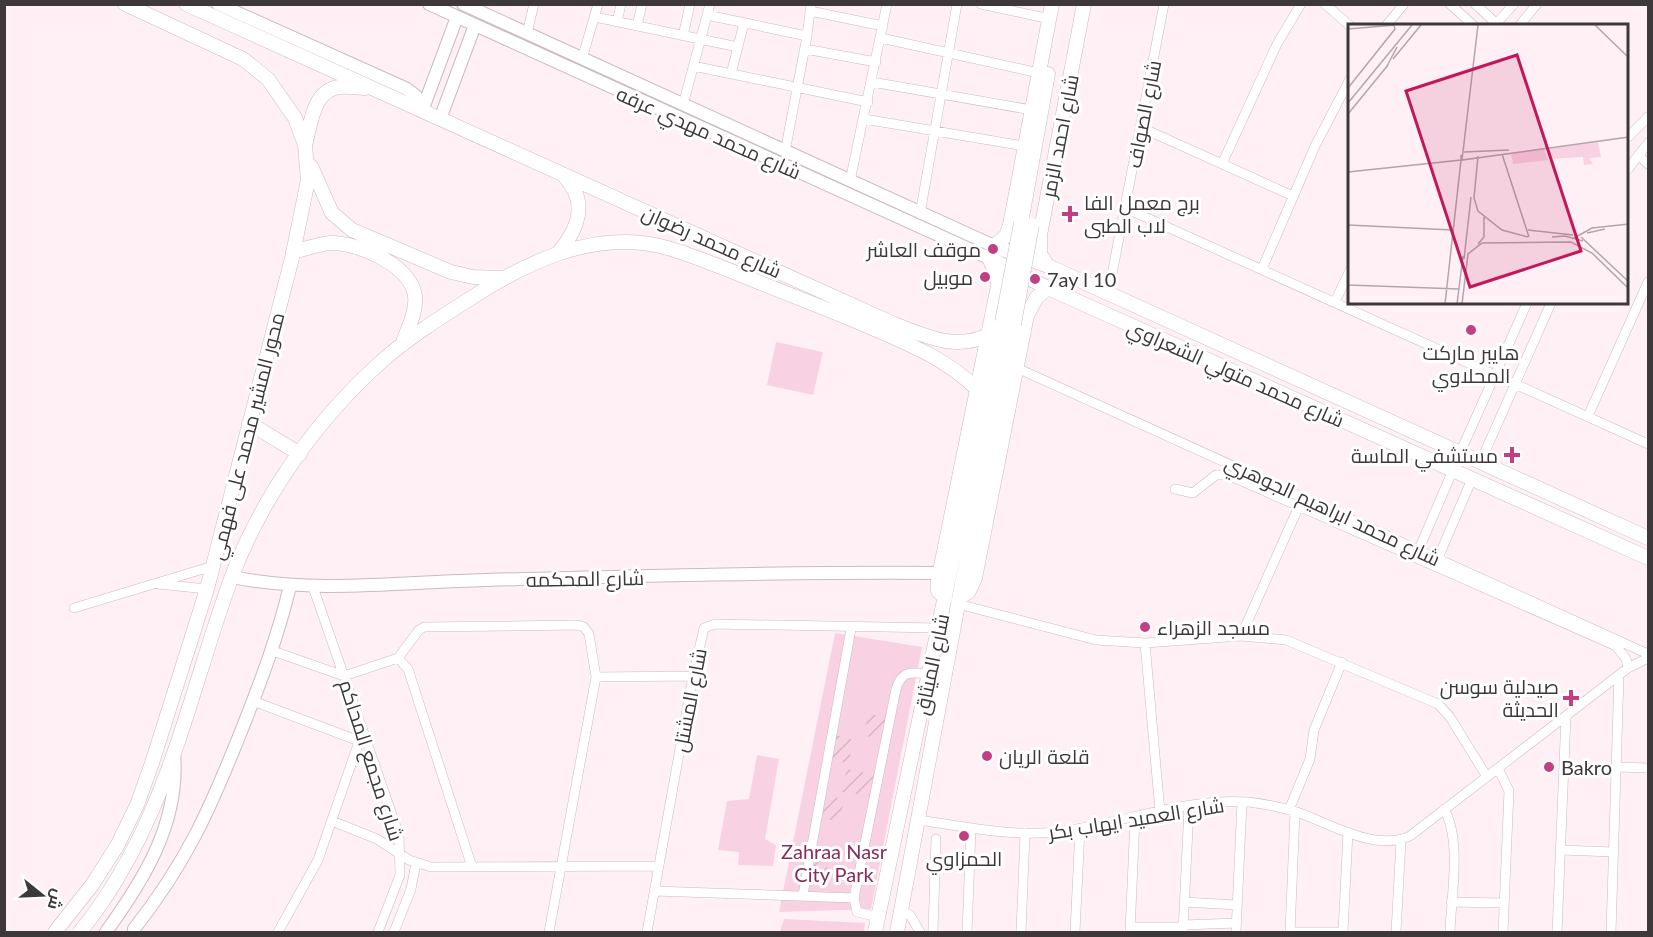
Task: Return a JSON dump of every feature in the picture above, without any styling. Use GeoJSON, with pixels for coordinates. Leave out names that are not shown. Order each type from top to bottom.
{"type":"FeatureCollection","features":[{"type":"Feature","properties":{"kind":"main road","name":"محور المشير محمد على فهمي"},"geometry":{"type":"LineString","coordinates":[[55,933],[105,866],[136,805],[207,589],[306,201],[306,150],[287,104],[256,68],[243,59],[125,4]]}},
{"type":"Feature","properties":{"kind":"main road"},"geometry":{"type":"LineString","coordinates":[[186,4],[440,119]]}},
{"type":"Feature","properties":{"kind":"main road"},"geometry":{"type":"LineString","coordinates":[[954,600],[1002,322],[1061,4]]}},
{"type":"Feature","properties":{"kind":"main road"},"geometry":{"type":"LineString","coordinates":[[954,600],[1075,4]]}},
{"type":"Feature","properties":{"kind":"main road","name":"شارع احمد الزمر"},"geometry":{"type":"LineString","coordinates":[[1048,266],[1040,254],[1040,235],[1084,4]]}},
{"type":"Feature","properties":{"kind":"main road","name":"شارع احمد الزمر"},"geometry":{"type":"LineString","coordinates":[[992,252],[1004,239],[1010,225],[1051,12]]}},
{"type":"Feature","properties":{"kind":"main road"},"geometry":{"type":"LineString","coordinates":[[373,88],[340,87],[325,93],[316,106],[306,150],[327,205],[344,225],[451,272],[473,277],[503,278]]}},
{"type":"Feature","properties":{"kind":"main road","name":"شارع محمد رضوان"},"geometry":{"type":"LineString","coordinates":[[440,119],[929,338],[954,343],[971,342],[988,335]]}},
{"type":"Feature","properties":{"kind":"main road"},"geometry":{"type":"LineString","coordinates":[[558,254],[572,236],[579,214],[575,191],[561,173]]}},
{"type":"Feature","properties":{"kind":"main road"},"geometry":{"type":"LineString","coordinates":[[1010,225],[1021,236],[1029,238],[1040,235]]}},
{"type":"Feature","properties":{"kind":"main road"},"geometry":{"type":"LineString","coordinates":[[293,252],[327,243],[350,245],[403,272],[413,286],[415,303],[402,345]]}},
{"type":"Feature","properties":{"kind":"main road","name":"شارع محمد رضوان"},"geometry":{"type":"LineString","coordinates":[[503,278],[558,254],[602,244],[658,245],[782,290],[911,344],[947,364],[977,389]]}},
{"type":"Feature","properties":{"kind":"main road","name":"شارع الميثاق"},"geometry":{"type":"LineString","coordinates":[[954,600],[937,586],[995,303],[998,281],[992,252]]}},
{"type":"Feature","properties":{"kind":"main road","name":"شارع محمد متولي الشعراوي"},"geometry":{"type":"LineString","coordinates":[[992,252],[1048,266],[1123,302],[1648,538]]}},
{"type":"Feature","properties":{"kind":"main road","name":"شارع محمد متولي الشعراوي"},"geometry":{"type":"LineString","coordinates":[[992,252],[1048,288],[1648,558]]}},
{"type":"Feature","properties":{"kind":"main road","name":"محور المشير محمد على فهمي"},"geometry":{"type":"LineString","coordinates":[[80,933],[112,889],[140,842],[158,802],[232,577],[268,501],[300,454],[357,385],[402,345],[503,278]]}},
{"type":"Feature","properties":{"kind":"main road"},"geometry":{"type":"LineString","coordinates":[[995,303],[1012,300],[1029,308],[1048,288]]}},
{"type":"Feature","properties":{"kind":"main road"},"geometry":{"type":"LineString","coordinates":[[1116,319],[1125,314],[1126,307],[1123,302]]}},
{"type":"Feature","properties":{"kind":"main road","name":"شارع الميثاق"},"geometry":{"type":"LineString","coordinates":[[875,933],[938,628],[954,600],[969,591],[975,578],[1029,308]]}},
{"type":"Feature","properties":{"kind":"main road"},"geometry":{"type":"LineString","coordinates":[[1138,328],[1135,319],[1137,314],[1145,311]]}},
{"type":"Feature","properties":{"kind":"main road"},"geometry":{"type":"LineString","coordinates":[[947,364],[954,354],[954,343]]}},
{"type":"Feature","properties":{"kind":"main road"},"geometry":{"type":"LineString","coordinates":[[249,423],[300,454]]}},
{"type":"Feature","properties":{"kind":"main road"},"geometry":{"type":"LineString","coordinates":[[1537,508],[1545,499],[1544,490]]}},
{"type":"Feature","properties":{"kind":"main road"},"geometry":{"type":"LineString","coordinates":[[1556,517],[1557,507],[1563,499]]}},
{"type":"Feature","properties":{"kind":"main road","name":"شارع الميثاق"},"geometry":{"type":"LineString","coordinates":[[897,933],[919,820],[954,600]]}},
{"type":"Feature","properties":{"kind":"street"},"geometry":{"type":"LineString","coordinates":[[218,4],[407,89],[416,96],[422,111]]}},
{"type":"Feature","properties":{"kind":"street","name":"شارع محمد مهدي عرفه"},"geometry":{"type":"LineString","coordinates":[[429,4],[535,53],[992,252]]}},
{"type":"Feature","properties":{"kind":"street"},"geometry":{"type":"LineString","coordinates":[[517,44],[525,41],[534,4]]}},
{"type":"Feature","properties":{"kind":"street"},"geometry":{"type":"LineString","coordinates":[[582,59],[598,4]]}},
{"type":"Feature","properties":{"kind":"street"},"geometry":{"type":"LineString","coordinates":[[617,22],[621,4]]}},
{"type":"Feature","properties":{"kind":"street"},"geometry":{"type":"LineString","coordinates":[[637,26],[642,4]]}},
{"type":"Feature","properties":{"kind":"street"},"geometry":{"type":"LineString","coordinates":[[683,36],[690,4]]}},
{"type":"Feature","properties":{"kind":"street"},"geometry":{"type":"LineString","coordinates":[[683,105],[710,4]]}},
{"type":"Feature","properties":{"kind":"street"},"geometry":{"type":"LineString","coordinates":[[850,181],[887,4]]}},
{"type":"Feature","properties":{"kind":"street"},"geometry":{"type":"LineString","coordinates":[[920,214],[957,4]]}},
{"type":"Feature","properties":{"kind":"street"},"geometry":{"type":"LineString","coordinates":[[981,4],[1051,12]]}},
{"type":"Feature","properties":{"kind":"street","name":"شارع الصواف"},"geometry":{"type":"LineString","coordinates":[[1108,295],[1164,4]]}},
{"type":"Feature","properties":{"kind":"street"},"geometry":{"type":"LineString","coordinates":[[1222,164],[1277,44],[1301,4]]}},
{"type":"Feature","properties":{"kind":"street"},"geometry":{"type":"LineString","coordinates":[[1325,4],[1348,24]]}},
{"type":"Feature","properties":{"kind":"street"},"geometry":{"type":"LineString","coordinates":[[1388,24],[1404,4]]}},
{"type":"Feature","properties":{"kind":"street"},"geometry":{"type":"LineString","coordinates":[[1450,4],[1472,24]]}},
{"type":"Feature","properties":{"kind":"street"},"geometry":{"type":"LineString","coordinates":[[1475,4],[1496,24]]}},
{"type":"Feature","properties":{"kind":"street"},"geometry":{"type":"LineString","coordinates":[[1498,24],[1514,4]]}},
{"type":"Feature","properties":{"kind":"street"},"geometry":{"type":"LineString","coordinates":[[1521,24],[1537,4]]}},
{"type":"Feature","properties":{"kind":"street","name":"شارع محمد مهدي عرفه"},"geometry":{"type":"LineString","coordinates":[[463,5],[483,9],[545,42],[920,214],[992,252]]}},
{"type":"Feature","properties":{"kind":"street"},"geometry":{"type":"LineString","coordinates":[[784,152],[798,89],[810,8],[883,26]]}},
{"type":"Feature","properties":{"kind":"street"},"geometry":{"type":"LineString","coordinates":[[707,15],[807,36]]}},
{"type":"Feature","properties":{"kind":"street"},"geometry":{"type":"LineString","coordinates":[[422,111],[457,17]]}},
{"type":"Feature","properties":{"kind":"street"},"geometry":{"type":"LineString","coordinates":[[595,17],[738,47]]}},
{"type":"Feature","properties":{"kind":"street"},"geometry":{"type":"LineString","coordinates":[[731,74],[744,23]]}},
{"type":"Feature","properties":{"kind":"street"},"geometry":{"type":"LineString","coordinates":[[440,119],[475,25]]}},
{"type":"Feature","properties":{"kind":"street"},"geometry":{"type":"LineString","coordinates":[[881,38],[1039,73]]}},
{"type":"Feature","properties":{"kind":"street"},"geometry":{"type":"LineString","coordinates":[[535,53],[537,46],[545,42]]}},
{"type":"Feature","properties":{"kind":"street"},"geometry":{"type":"LineString","coordinates":[[805,49],[876,62]]}},
{"type":"Feature","properties":{"kind":"street"},"geometry":{"type":"LineString","coordinates":[[693,66],[868,102]]}},
{"type":"Feature","properties":{"kind":"street"},"geometry":{"type":"LineString","coordinates":[[872,82],[1032,110]]}},
{"type":"Feature","properties":{"kind":"street"},"geometry":{"type":"LineString","coordinates":[[1262,269],[1293,196],[1348,83]]}},
{"type":"Feature","properties":{"kind":"street"},"geometry":{"type":"LineString","coordinates":[[1629,136],[1648,117]]}},
{"type":"Feature","properties":{"kind":"street"},"geometry":{"type":"LineString","coordinates":[[864,119],[1024,146]]}},
{"type":"Feature","properties":{"kind":"street"},"geometry":{"type":"LineString","coordinates":[[1140,127],[1293,196]]}},
{"type":"Feature","properties":{"kind":"street"},"geometry":{"type":"LineString","coordinates":[[1629,168],[1648,143]]}},
{"type":"Feature","properties":{"kind":"street"},"geometry":{"type":"LineString","coordinates":[[1638,155],[1648,164]]}},
{"type":"Feature","properties":{"kind":"street"},"geometry":{"type":"LineString","coordinates":[[1125,208],[1648,444]]}},
{"type":"Feature","properties":{"kind":"street"},"geometry":{"type":"LineString","coordinates":[[1335,302],[1348,274]]}},
{"type":"Feature","properties":{"kind":"street"},"geometry":{"type":"LineString","coordinates":[[1587,416],[1647,286]]}},
{"type":"Feature","properties":{"kind":"street"},"geometry":{"type":"LineString","coordinates":[[1460,453],[1527,304]]}},
{"type":"Feature","properties":{"kind":"street"},"geometry":{"type":"LineString","coordinates":[[1480,463],[1551,304]]}},
{"type":"Feature","properties":{"kind":"street","name":"شارع محمد ابراهيم الجوهري"},"geometry":{"type":"LineString","coordinates":[[1017,368],[1419,549],[1648,656]]}},
{"type":"Feature","properties":{"kind":"street"},"geometry":{"type":"LineString","coordinates":[[1419,549],[1453,470]]}},
{"type":"Feature","properties":{"kind":"street"},"geometry":{"type":"LineString","coordinates":[[1175,489],[1193,493],[1210,478],[1222,474],[1616,646],[1622,652],[1628,668]]}},
{"type":"Feature","properties":{"kind":"street"},"geometry":{"type":"LineString","coordinates":[[1438,558],[1472,479]]}},
{"type":"Feature","properties":{"kind":"street"},"geometry":{"type":"LineString","coordinates":[[1241,636],[1299,506]]}},
{"type":"Feature","properties":{"kind":"street"},"geometry":{"type":"LineString","coordinates":[[74,608],[158,584],[175,575],[213,566]]}},
{"type":"Feature","properties":{"kind":"street","name":"شارع المحكمه"},"geometry":{"type":"LineString","coordinates":[[232,577],[313,588],[489,580],[831,572],[939,573]]}},
{"type":"Feature","properties":{"kind":"street"},"geometry":{"type":"LineString","coordinates":[[158,584],[207,589]]}},
{"type":"Feature","properties":{"kind":"street"},"geometry":{"type":"LineString","coordinates":[[118,914],[136,931],[189,850],[218,790],[273,651],[290,586]]}},
{"type":"Feature","properties":{"kind":"street","name":"شارع مجمع المحاكم"},"geometry":{"type":"LineString","coordinates":[[313,588],[399,835],[402,855],[400,875],[395,894],[378,933]]}},
{"type":"Feature","properties":{"kind":"street"},"geometry":{"type":"LineString","coordinates":[[954,600],[1076,636],[1145,643],[1241,636],[1286,640],[1438,704],[1450,717],[1487,777]]}},
{"type":"Feature","properties":{"kind":"street"},"geometry":{"type":"LineString","coordinates":[[273,651],[344,676],[398,658],[419,630],[424,627],[577,625],[584,627],[589,634],[596,677],[549,933]]}},
{"type":"Feature","properties":{"kind":"street","name":"شارع المشتل"},"geometry":{"type":"LineString","coordinates":[[647,933],[693,676],[702,634],[709,625],[938,628]]}},
{"type":"Feature","properties":{"kind":"street"},"geometry":{"type":"LineString","coordinates":[[802,895],[851,628]]}},
{"type":"Feature","properties":{"kind":"street"},"geometry":{"type":"LineString","coordinates":[[1145,643],[1160,813]]}},
{"type":"Feature","properties":{"kind":"street"},"geometry":{"type":"LineString","coordinates":[[1396,933],[1401,840],[1628,668],[1648,656]]}},
{"type":"Feature","properties":{"kind":"street"},"geometry":{"type":"LineString","coordinates":[[398,658],[408,669],[472,867]]}},
{"type":"Feature","properties":{"kind":"street"},"geometry":{"type":"LineString","coordinates":[[1342,662],[1314,730],[1310,759],[1292,811],[1290,932],[1343,932],[1348,832]]}},
{"type":"Feature","properties":{"kind":"street"},"geometry":{"type":"LineString","coordinates":[[878,917],[857,912],[854,898],[897,685],[903,675],[909,672],[928,674]]}},
{"type":"Feature","properties":{"kind":"street"},"geometry":{"type":"LineString","coordinates":[[1611,933],[1618,767],[1619,675]]}},
{"type":"Feature","properties":{"kind":"street"},"geometry":{"type":"LineString","coordinates":[[596,677],[693,676]]}},
{"type":"Feature","properties":{"kind":"street"},"geometry":{"type":"LineString","coordinates":[[253,701],[359,741]]}},
{"type":"Feature","properties":{"kind":"street"},"geometry":{"type":"LineString","coordinates":[[1557,933],[1566,716]]}},
{"type":"Feature","properties":{"kind":"street"},"geometry":{"type":"LineString","coordinates":[[278,933],[318,860],[363,730]]}},
{"type":"Feature","properties":{"kind":"street"},"geometry":{"type":"LineString","coordinates":[[106,933],[149,863],[171,813],[176,791],[174,752]]}},
{"type":"Feature","properties":{"kind":"street"},"geometry":{"type":"LineString","coordinates":[[1618,767],[1648,768]]}},
{"type":"Feature","properties":{"kind":"street"},"geometry":{"type":"LineString","coordinates":[[1498,768],[1509,791],[1503,933]]}},
{"type":"Feature","properties":{"kind":"street"},"geometry":{"type":"LineString","coordinates":[[1135,818],[1130,930],[1183,928],[1215,923],[1236,928],[1242,802]]}},
{"type":"Feature","properties":{"kind":"street","name":"شارع العميد ايهاب بكر"},"geometry":{"type":"LineString","coordinates":[[919,820],[1025,833],[1080,828],[1189,807],[1242,802],[1292,811],[1348,832],[1389,842],[1401,840]]}},
{"type":"Feature","properties":{"kind":"street"},"geometry":{"type":"LineString","coordinates":[[1183,928],[1189,807]]}},
{"type":"Feature","properties":{"kind":"street"},"geometry":{"type":"LineString","coordinates":[[1444,809],[1450,819],[1454,837],[1450,933]]}},
{"type":"Feature","properties":{"kind":"street"},"geometry":{"type":"LineString","coordinates":[[332,821],[377,839],[416,863],[431,867],[659,866]]}},
{"type":"Feature","properties":{"kind":"street"},"geometry":{"type":"LineString","coordinates":[[968,933],[971,828]]}},
{"type":"Feature","properties":{"kind":"street"},"geometry":{"type":"LineString","coordinates":[[1075,933],[1080,828]]}},
{"type":"Feature","properties":{"kind":"street"},"geometry":{"type":"LineString","coordinates":[[1021,933],[1025,833]]}},
{"type":"Feature","properties":{"kind":"street"},"geometry":{"type":"LineString","coordinates":[[933,933],[936,839]]}},
{"type":"Feature","properties":{"kind":"street"},"geometry":{"type":"LineString","coordinates":[[1561,850],[1614,852]]}},
{"type":"Feature","properties":{"kind":"street"},"geometry":{"type":"LineString","coordinates":[[394,933],[411,889],[416,863]]}},
{"type":"Feature","properties":{"kind":"street"},"geometry":{"type":"LineString","coordinates":[[654,891],[854,898]]}},
{"type":"Feature","properties":{"kind":"street"},"geometry":{"type":"LineString","coordinates":[[1184,902],[1237,905]]}},
{"type":"Feature","properties":{"kind":"street"},"geometry":{"type":"LineString","coordinates":[[1451,902],[1504,903]]}},
{"type":"Feature","properties":{"kind":"street"},"geometry":{"type":"LineString","coordinates":[[1215,904],[1215,923]]}},
{"type":"Feature","properties":{"kind":"street"},"geometry":{"type":"LineString","coordinates":[[902,910],[910,915],[920,933]]}},
{"type":"Feature","properties":{"kind":"green space"},"geometry":{"type":"Polygon","coordinates":[[[776,342],[823,352],[813,395],[767,385],[776,342]]]}},
{"type":"Feature","properties":{"kind":"green space","name":"Zahraa Nasr City Park"},"geometry":{"type":"Polygon","coordinates":[[[835,633],[922,647],[871,909],[779,912],[835,633]]]}},
{"type":"Feature","properties":{"kind":"green space"},"geometry":{"type":"Polygon","coordinates":[[[868,713],[886,718],[883,739],[864,736],[868,713]]]}},
{"type":"Feature","properties":{"kind":"green space"},"geometry":{"type":"Polygon","coordinates":[[[836,735],[853,740],[849,762],[830,763],[836,735]]]}},
{"type":"Feature","properties":{"kind":"green space"},"geometry":{"type":"Polygon","coordinates":[[[757,755],[779,759],[765,839],[776,845],[773,866],[738,865],[739,852],[718,850],[727,801],[749,799],[757,755]]]}},
{"type":"Feature","properties":{"kind":"green space"},"geometry":{"type":"Polygon","coordinates":[[[847,769],[876,775],[871,796],[841,792],[847,769]]]}},
{"type":"Feature","properties":{"kind":"green space"},"geometry":{"type":"Polygon","coordinates":[[[825,795],[844,799],[840,820],[819,820],[825,795]]]}},
{"type":"Feature","properties":{"kind":"green space"},"geometry":{"type":"Polygon","coordinates":[[[816,855],[829,857],[824,886],[808,890],[816,855]]]}},
{"type":"Feature","properties":{"kind":"green space"},"geometry":{"type":"Polygon","coordinates":[[[784,919],[865,923],[864,932],[780,932],[784,919]]]}},
{"type":"Feature","properties":{"kind":"place","name":"برج معمل الفا لاب الطبى"},"geometry":{"type":"Point","coordinates":[1070,214]}},
{"type":"Feature","properties":{"kind":"place","name":"موقف العاشر"},"geometry":{"type":"Point","coordinates":[993,249]}},
{"type":"Feature","properties":{"kind":"place","name":"موبيل"},"geometry":{"type":"Point","coordinates":[985,277]}},
{"type":"Feature","properties":{"kind":"place","name":"7ay l 10"},"geometry":{"type":"Point","coordinates":[1035,279]}},
{"type":"Feature","properties":{"kind":"place","name":"هايبر ماركت المحلاوي"},"geometry":{"type":"Point","coordinates":[1471,330]}},
{"type":"Feature","properties":{"kind":"place","name":"مستشفي الماسة"},"geometry":{"type":"Point","coordinates":[1512,455]}},
{"type":"Feature","properties":{"kind":"place","name":"مسجد الزهراء"},"geometry":{"type":"Point","coordinates":[1145,627]}},
{"type":"Feature","properties":{"kind":"place","name":"صيدلية سوسن الحديثة"},"geometry":{"type":"Point","coordinates":[1571,698]}},
{"type":"Feature","properties":{"kind":"place","name":"قلعة الريان"},"geometry":{"type":"Point","coordinates":[987,756]}},
{"type":"Feature","properties":{"kind":"place","name":"Bakro"},"geometry":{"type":"Point","coordinates":[1549,767]}},
{"type":"Feature","properties":{"kind":"place","name":"الحمزاوي"},"geometry":{"type":"Point","coordinates":[964,836]}}]}
